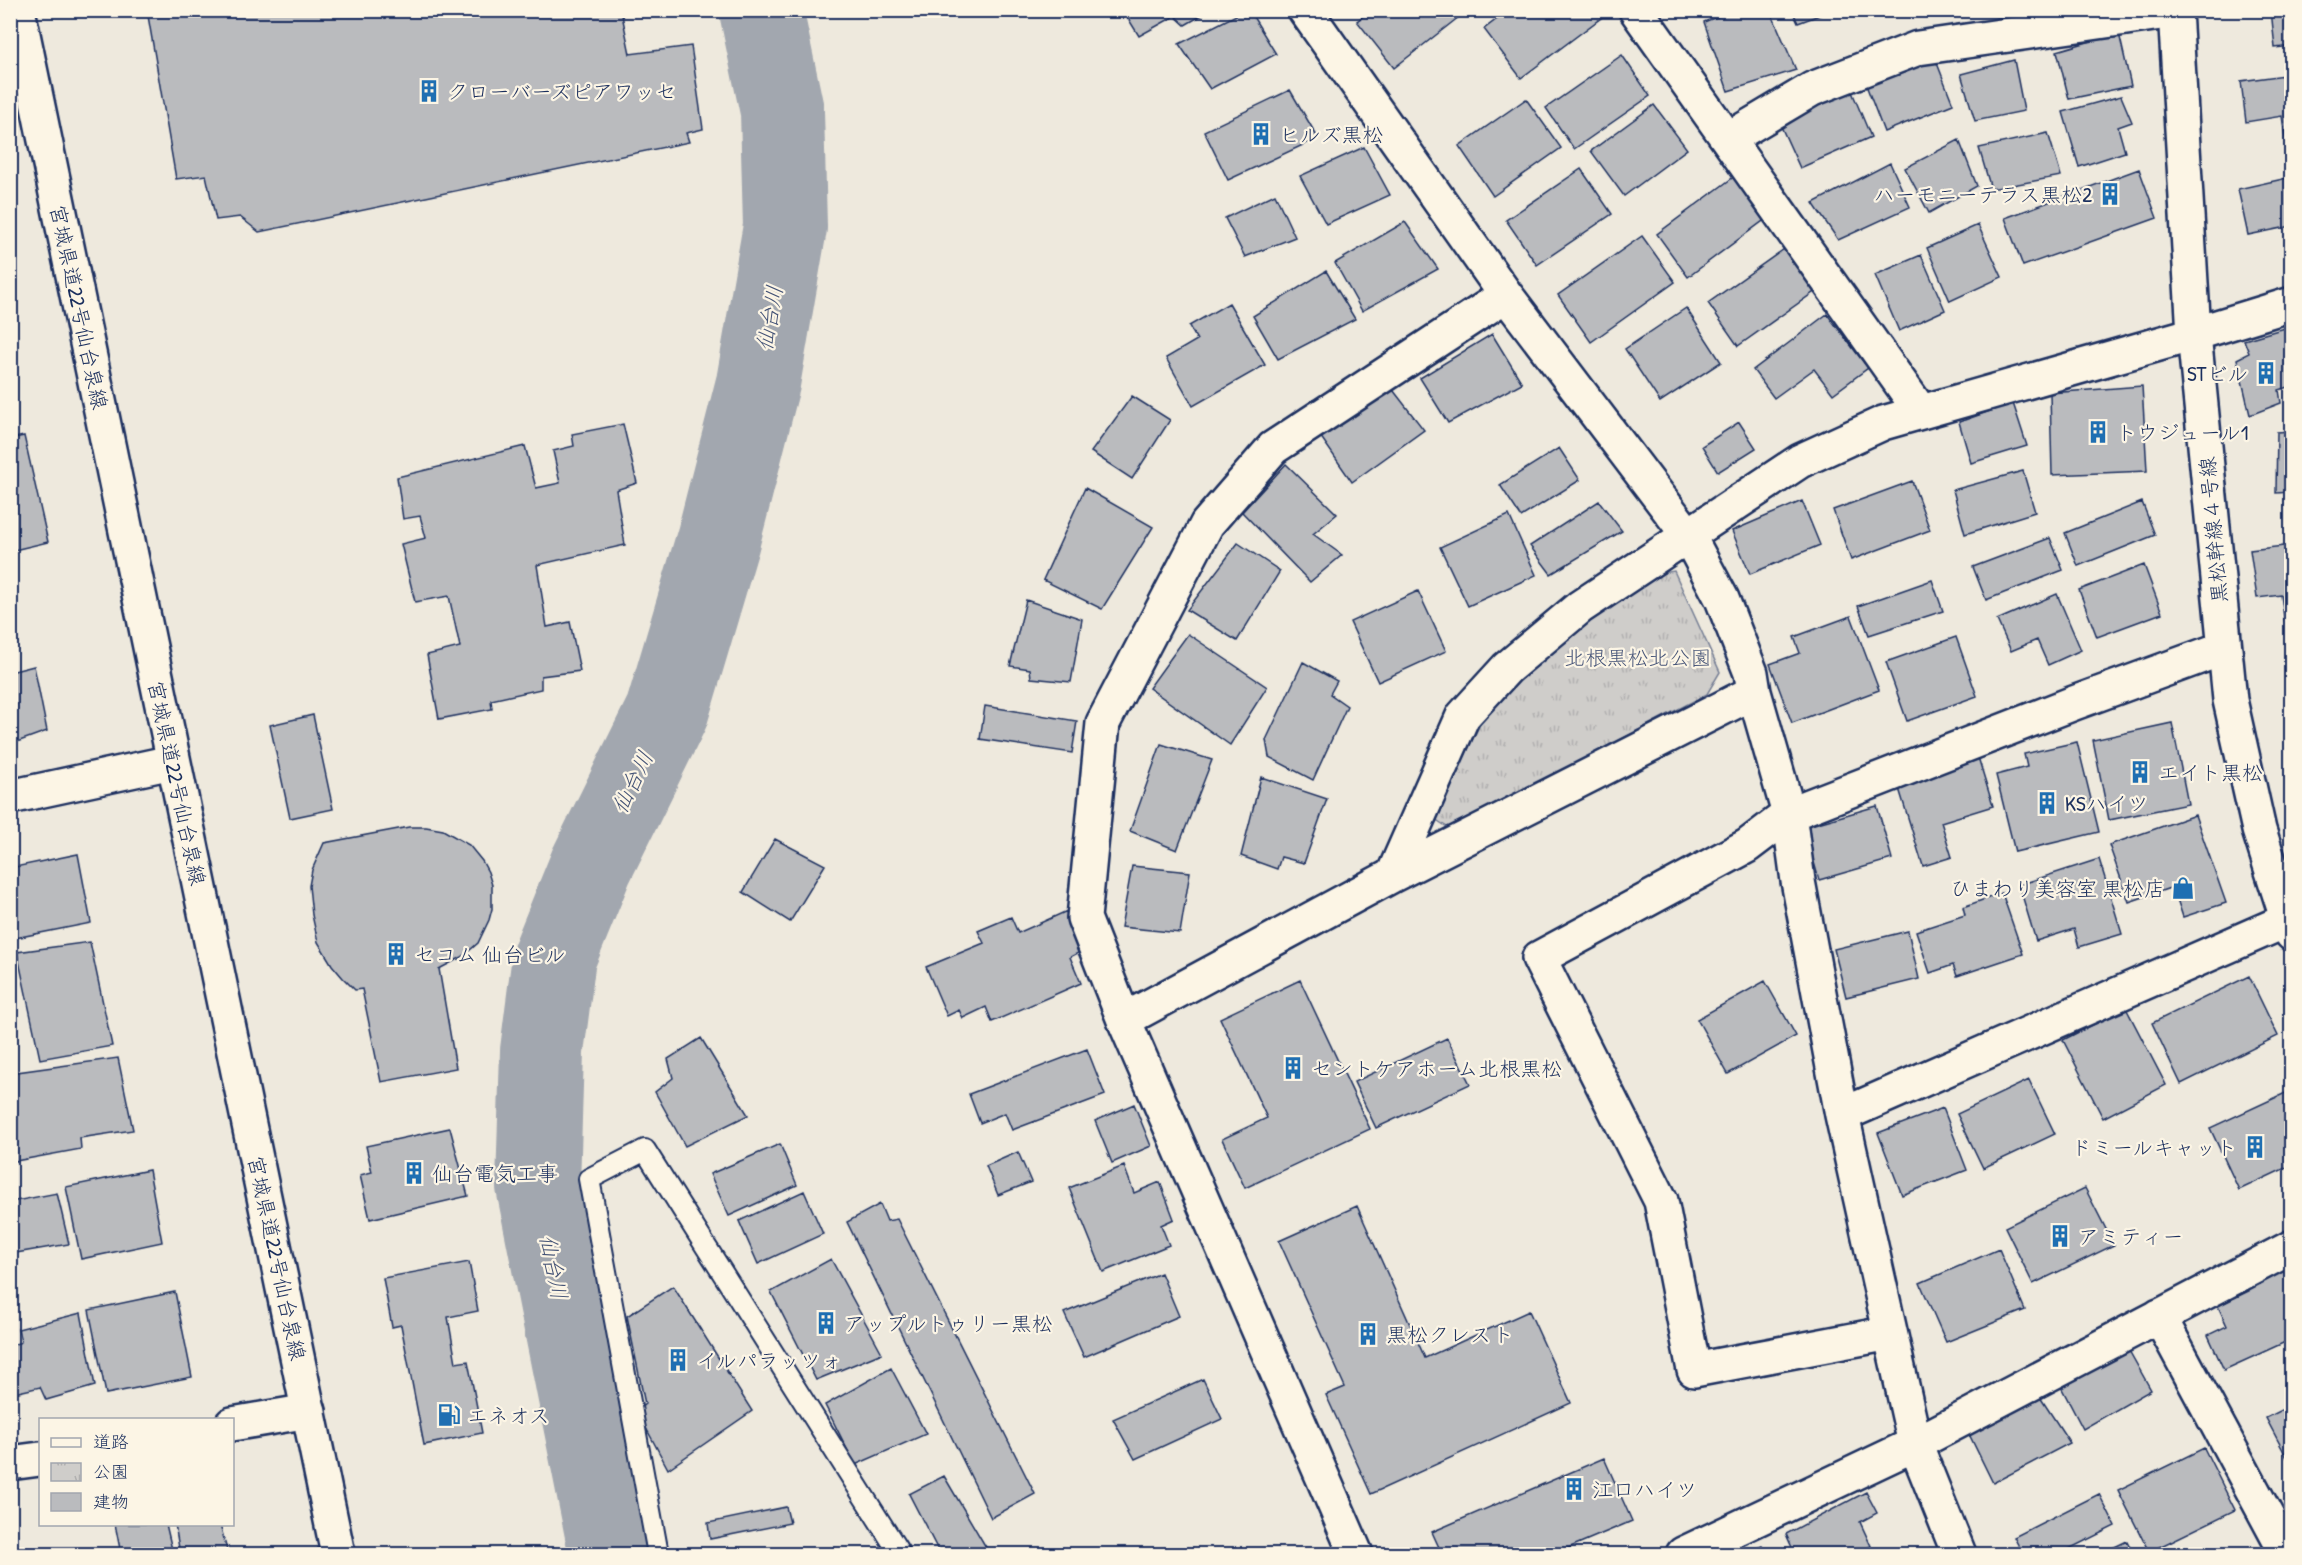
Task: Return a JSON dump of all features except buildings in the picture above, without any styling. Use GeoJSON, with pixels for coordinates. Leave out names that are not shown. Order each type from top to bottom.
{"type":"FeatureCollection","features":[{"type":"Feature","properties":{"kind":"street","name":"宮城県道22号仙台泉線"},"geometry":{"type":"LineString","coordinates":[[18,10],[172,762],[338,1554]]}},
{"type":"Feature","properties":{"kind":"street"},"geometry":{"type":"LineString","coordinates":[[1636,10],[1921,412]]}},
{"type":"Feature","properties":{"kind":"street"},"geometry":{"type":"LineString","coordinates":[[1728,139],[1812,89],[1918,48],[2175,11]]}},
{"type":"Feature","properties":{"kind":"street","name":"黒松幹線４号線"},"geometry":{"type":"LineString","coordinates":[[2175,11],[2194,334],[2230,700],[2259,830],[2290,924]]}},
{"type":"Feature","properties":{"kind":"street"},"geometry":{"type":"LineString","coordinates":[[1310,12],[1506,296],[1688,535],[1722,599],[1751,673],[1754,692],[1789,814],[1798,881],[1842,1115],[1915,1444],[1959,1554]]}},
{"type":"Feature","properties":{"kind":"street"},"geometry":{"type":"LineString","coordinates":[[1356,1554],[1124,1020],[1084,918],[1103,723],[1207,524],[1273,448],[1506,296]]}},
{"type":"Feature","properties":{"kind":"street"},"geometry":{"type":"LineString","coordinates":[[1393,875],[1463,716],[1507,668],[1580,608],[1800,461],[1884,423],[2292,304]]}},
{"type":"Feature","properties":{"kind":"street"},"geometry":{"type":"LineString","coordinates":[[1890,1333],[1694,1370],[1661,1201],[1539,958],[1747,846],[1789,814],[2085,699],[2224,648]]}},
{"type":"Feature","properties":{"kind":"street"},"geometry":{"type":"LineString","coordinates":[[1124,1020],[1393,875],[1754,692]]}},
{"type":"Feature","properties":{"kind":"street"},"geometry":{"type":"LineString","coordinates":[[10,797],[172,762]]}},
{"type":"Feature","properties":{"kind":"street"},"geometry":{"type":"LineString","coordinates":[[1842,1115],[2290,924]]}},
{"type":"Feature","properties":{"kind":"street"},"geometry":{"type":"LineString","coordinates":[[1683,1554],[1915,1444],[2292,1247]]}},
{"type":"Feature","properties":{"kind":"street"},"geometry":{"type":"LineString","coordinates":[[2159,1316],[2287,1554]]}},
{"type":"Feature","properties":{"kind":"street"},"geometry":{"type":"LineString","coordinates":[[234,1424],[309,1411]]}},
{"type":"Feature","properties":{"kind":"street"},"geometry":{"type":"LineString","coordinates":[[10,1463],[39,1459]]}},
{"type":"Feature","properties":{"kind":"lane"},"geometry":{"type":"LineString","coordinates":[[658,1554],[590,1179],[645,1150],[900,1554]]}},
{"type":"Feature","properties":{"kind":"green space","name":"北根黒松北公園"},"geometry":{"type":"Polygon","coordinates":[[[1674,571],[1720,672],[1707,694],[1450,829],[1435,819],[1481,722],[1556,643],[1652,575],[1674,571]]]}},
{"type":"Feature","properties":{"kind":"waterway","name":"仙台川"},"geometry":{"type":"LineString","coordinates":[[611,1554],[538,1186],[542,1051],[554,957],[591,866],[667,712],[718,540],[758,383],[785,227],[782,111],[761,10]]}},
{"type":"Feature","properties":{"kind":"place","name":"クローバーズピアワッセ"},"geometry":{"type":"Point","coordinates":[429,91]}},
{"type":"Feature","properties":{"kind":"place","name":"ヒルズ黒松"},"geometry":{"type":"Point","coordinates":[1261,134]}},
{"type":"Feature","properties":{"kind":"place","name":"ハーモニーテラス黒松2"},"geometry":{"type":"Point","coordinates":[2110,194]}},
{"type":"Feature","properties":{"kind":"place","name":"STビル"},"geometry":{"type":"Point","coordinates":[2266,373]}},
{"type":"Feature","properties":{"kind":"place","name":"トウジュール1"},"geometry":{"type":"Point","coordinates":[2098,432]}},
{"type":"Feature","properties":{"kind":"place","name":"エイト黒松"},"geometry":{"type":"Point","coordinates":[2140,772]}},
{"type":"Feature","properties":{"kind":"place","name":"KSハイツ"},"geometry":{"type":"Point","coordinates":[2047,803]}},
{"type":"Feature","properties":{"kind":"place","name":"ひまわり美容室 黒松店"},"geometry":{"type":"Point","coordinates":[2183,888]}},
{"type":"Feature","properties":{"kind":"place","name":"セコム 仙台ビル"},"geometry":{"type":"Point","coordinates":[396,954]}},
{"type":"Feature","properties":{"kind":"place","name":"セントケアホーム北根黒松"},"geometry":{"type":"Point","coordinates":[1293,1068]}},
{"type":"Feature","properties":{"kind":"place","name":"ドミールキャット"},"geometry":{"type":"Point","coordinates":[2255,1147]}},
{"type":"Feature","properties":{"kind":"place","name":"仙台電気工事"},"geometry":{"type":"Point","coordinates":[414,1173]}},
{"type":"Feature","properties":{"kind":"place","name":"アミティー"},"geometry":{"type":"Point","coordinates":[2060,1236]}},
{"type":"Feature","properties":{"kind":"place","name":"アップルトゥリー黒松"},"geometry":{"type":"Point","coordinates":[826,1323]}},
{"type":"Feature","properties":{"kind":"place","name":"黒松クレスト"},"geometry":{"type":"Point","coordinates":[1368,1334]}},
{"type":"Feature","properties":{"kind":"place","name":"イルパラッツォ"},"geometry":{"type":"Point","coordinates":[678,1360]}},
{"type":"Feature","properties":{"kind":"place","name":"エネオス"},"geometry":{"type":"Point","coordinates":[449,1415]}},
{"type":"Feature","properties":{"kind":"place","name":"江口ハイツ"},"geometry":{"type":"Point","coordinates":[1574,1489]}}]}
